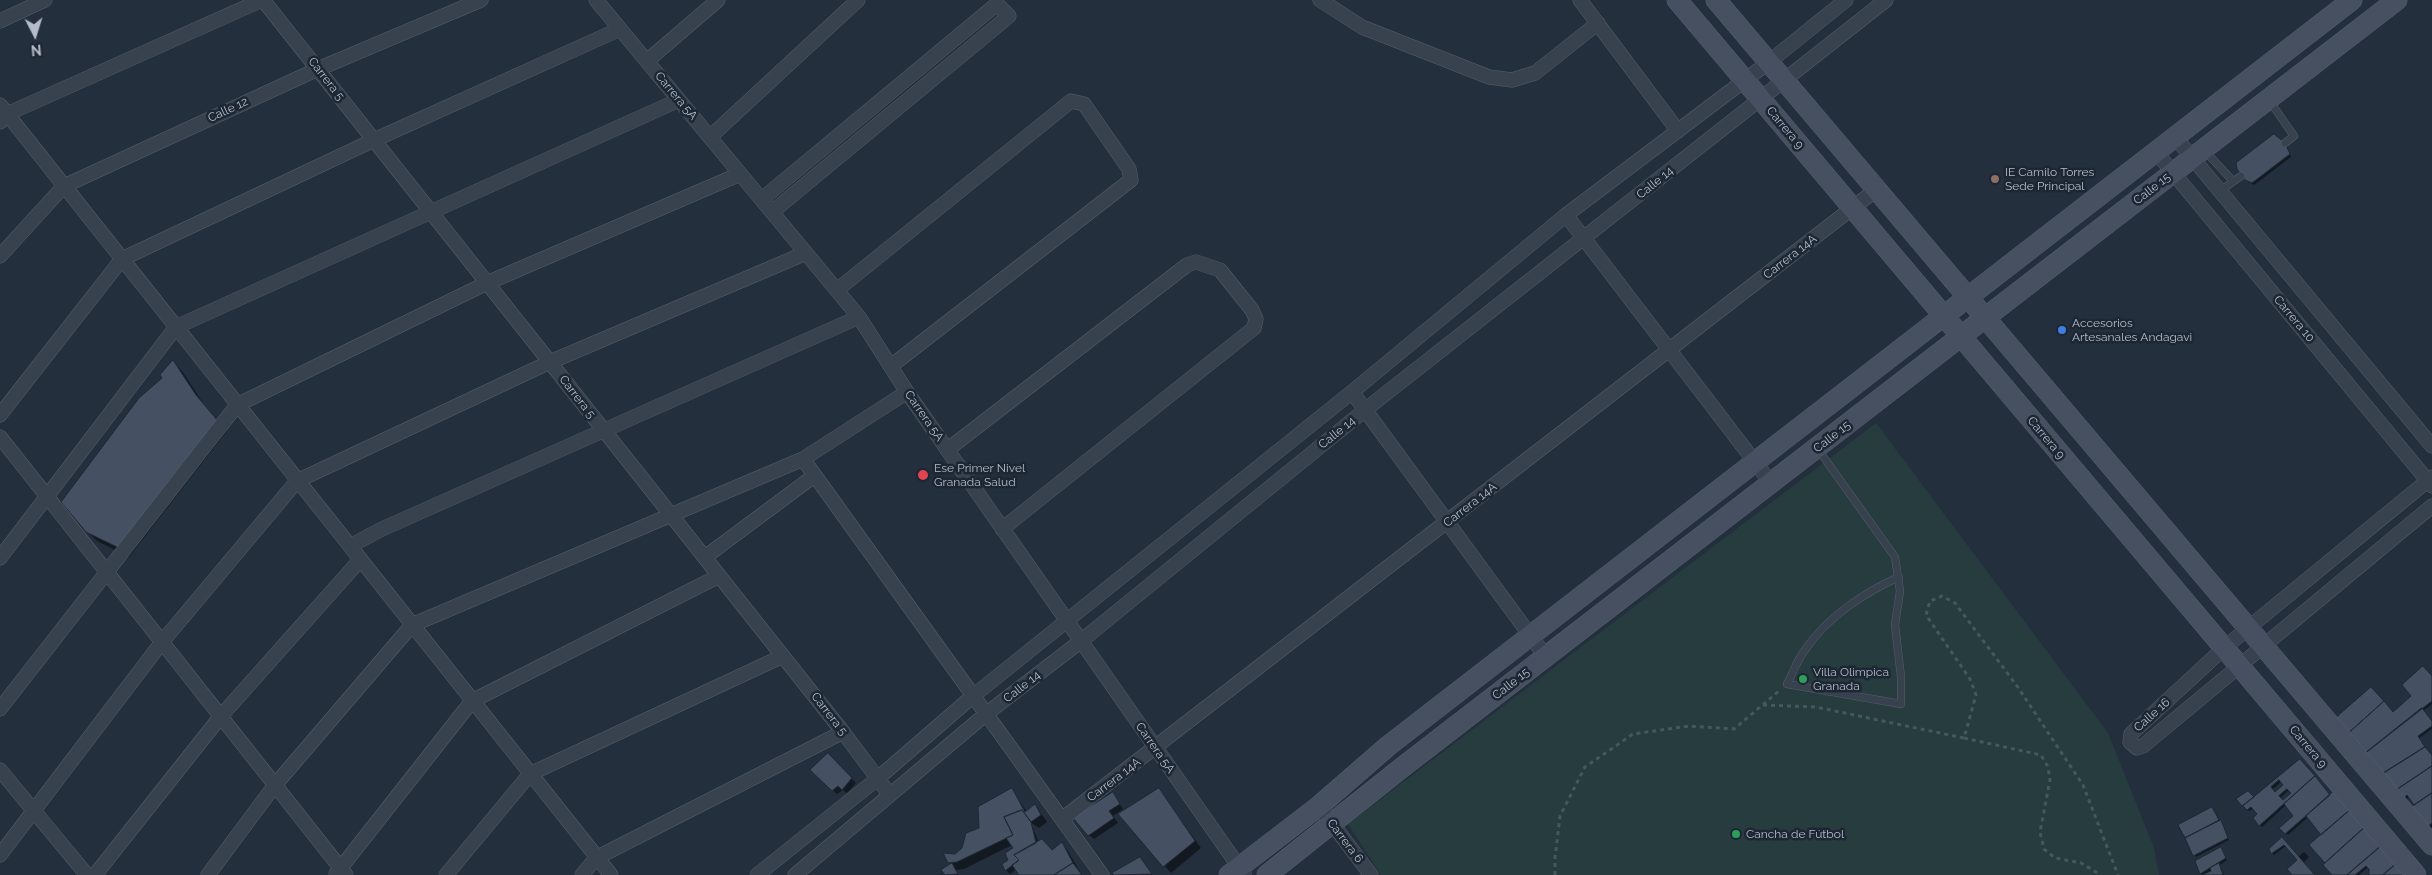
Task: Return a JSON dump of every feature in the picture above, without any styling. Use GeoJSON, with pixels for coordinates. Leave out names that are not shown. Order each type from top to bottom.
{"type":"FeatureCollection","features":[{"type":"Feature","properties":{"kind":"street"},"geometry":{"type":"LineString","coordinates":[[0,20],[45,0]]}},
{"type":"Feature","properties":{"kind":"street"},"geometry":{"type":"LineString","coordinates":[[262,0],[2,114],[64,186],[611,875]]}},
{"type":"Feature","properties":{"kind":"street","name":"Carrera 5"},"geometry":{"type":"LineString","coordinates":[[262,0],[784,656],[890,795]]}},
{"type":"Feature","properties":{"kind":"street","name":"Calle 12"},"geometry":{"type":"LineString","coordinates":[[0,256],[64,186],[318,69],[481,0]]}},
{"type":"Feature","properties":{"kind":"street","name":"Carrera 5A"},"geometry":{"type":"LineString","coordinates":[[596,0],[859,317],[907,392],[1155,748],[1237,873]]}},
{"type":"Feature","properties":{"kind":"street"},"geometry":{"type":"LineString","coordinates":[[647,61],[718,0]]}},
{"type":"Feature","properties":{"kind":"street"},"geometry":{"type":"LineString","coordinates":[[710,137],[858,0]]}},
{"type":"Feature","properties":{"kind":"street"},"geometry":{"type":"LineString","coordinates":[[1320,0],[1362,27],[1454,65],[1500,80],[1524,78],[1535,73],[1598,23]]}},
{"type":"Feature","properties":{"kind":"street"},"geometry":{"type":"LineString","coordinates":[[1580,0],[1678,131]]}},
{"type":"Feature","properties":{"kind":"street","name":"Carrera 9"},"geometry":{"type":"LineString","coordinates":[[1677,0],[2416,875]]}},
{"type":"Feature","properties":{"kind":"street"},"geometry":{"type":"LineString","coordinates":[[1716,0],[2432,845]]}},
{"type":"Feature","properties":{"kind":"street","name":"Calle 14"},"geometry":{"type":"LineString","coordinates":[[757,875],[877,779],[973,696],[1352,392],[1566,215],[1769,62],[1846,0]]}},
{"type":"Feature","properties":{"kind":"street","name":"Calle 14"},"geometry":{"type":"LineString","coordinates":[[795,875],[986,714],[1081,642],[1365,410],[1886,0]]}},
{"type":"Feature","properties":{"kind":"street"},"geometry":{"type":"LineString","coordinates":[[1237,873],[1320,806],[1388,746],[2352,0]]}},
{"type":"Feature","properties":{"kind":"street","name":"Calle 15"},"geometry":{"type":"LineString","coordinates":[[1267,875],[1546,656],[2397,0]]}},
{"type":"Feature","properties":{"kind":"street"},"geometry":{"type":"LineString","coordinates":[[762,199],[997,4],[1009,16],[772,212]]}},
{"type":"Feature","properties":{"kind":"street"},"geometry":{"type":"LineString","coordinates":[[0,415],[122,259],[374,140],[620,29]]}},
{"type":"Feature","properties":{"kind":"street"},"geometry":{"type":"LineString","coordinates":[[0,558],[176,327],[679,100]]}},
{"type":"Feature","properties":{"kind":"street"},"geometry":{"type":"LineString","coordinates":[[837,290],[1071,101],[1084,104],[1129,169],[1131,180],[891,366]]}},
{"type":"Feature","properties":{"kind":"street","name":"Carrera 10"},"geometry":{"type":"LineString","coordinates":[[2175,137],[2198,154],[2220,191],[2432,446]]}},
{"type":"Feature","properties":{"kind":"street","name":"Carrera 10"},"geometry":{"type":"LineString","coordinates":[[2156,152],[2430,481]]}},
{"type":"Feature","properties":{"kind":"street"},"geometry":{"type":"LineString","coordinates":[[0,709],[238,405],[487,283],[740,174]]}},
{"type":"Feature","properties":{"kind":"street","name":"Carrera 14A"},"geometry":{"type":"LineString","coordinates":[[1062,820],[1877,189]]}},
{"type":"Feature","properties":{"kind":"street"},"geometry":{"type":"LineString","coordinates":[[1566,215],[1771,483]]}},
{"type":"Feature","properties":{"kind":"street"},"geometry":{"type":"LineString","coordinates":[[0,855],[162,642],[298,481],[550,362],[806,253]]}},
{"type":"Feature","properties":{"kind":"street"},"geometry":{"type":"LineString","coordinates":[[947,450],[1187,265],[1196,262],[1220,270],[1248,304],[1256,319],[1254,328],[1002,529]]}},
{"type":"Feature","properties":{"kind":"street"},"geometry":{"type":"LineString","coordinates":[[350,546],[382,529],[859,317]]}},
{"type":"Feature","properties":{"kind":"street"},"geometry":{"type":"LineString","coordinates":[[208,875],[275,785],[412,625],[672,516],[802,459],[907,392]]}},
{"type":"Feature","properties":{"kind":"street"},"geometry":{"type":"LineString","coordinates":[[1352,392],[1546,656]]}},
{"type":"Feature","properties":{"kind":"street"},"geometry":{"type":"LineString","coordinates":[[0,437],[275,785],[341,873],[472,701],[719,576]]}},
{"type":"Feature","properties":{"kind":"street"},"geometry":{"type":"LineString","coordinates":[[802,459],[1102,875]]}},
{"type":"Feature","properties":{"kind":"street"},"geometry":{"type":"LineString","coordinates":[[705,557],[814,476]]}},
{"type":"Feature","properties":{"kind":"street","name":"Calle 16"},"geometry":{"type":"LineString","coordinates":[[2430,481],[2224,648],[2131,734],[2129,740],[2132,745],[2137,748],[2143,746],[2238,665],[2432,506]]}},
{"type":"Feature","properties":{"kind":"street"},"geometry":{"type":"LineString","coordinates":[[95,875],[221,716],[360,560]]}},
{"type":"Feature","properties":{"kind":"street"},"geometry":{"type":"LineString","coordinates":[[446,875],[530,774],[784,656]]}},
{"type":"Feature","properties":{"kind":"street"},"geometry":{"type":"LineString","coordinates":[[582,875],[596,858],[843,732]]}},
{"type":"Feature","properties":{"kind":"street"},"geometry":{"type":"LineString","coordinates":[[0,770],[87,875]]}},
{"type":"Feature","properties":{"kind":"street","name":"Carrera 6"},"geometry":{"type":"LineString","coordinates":[[1320,806],[1371,875]]}},
{"type":"Feature","properties":{"kind":"lane"},"geometry":{"type":"LineString","coordinates":[[2268,99],[2294,136],[2285,143]]}},
{"type":"Feature","properties":{"kind":"lane"},"geometry":{"type":"LineString","coordinates":[[2198,154],[2233,181]]}},
{"type":"Feature","properties":{"kind":"lane"},"geometry":{"type":"LineString","coordinates":[[2220,191],[2241,176]]}},
{"type":"Feature","properties":{"kind":"lane"},"geometry":{"type":"LineString","coordinates":[[1817,448],[1892,550],[1899,577],[1900,591],[1894,625],[1901,676],[1901,704],[1787,684],[1804,650],[1828,624],[1872,591],[1899,577]]}},
{"type":"Feature","properties":{"kind":"path"},"geometry":{"type":"LineString","coordinates":[[1964,738],[1976,695],[1970,679],[1926,615],[1930,601],[1942,596],[1954,603],[2017,686],[2082,785],[2118,875]]}},
{"type":"Feature","properties":{"kind":"path"},"geometry":{"type":"LineString","coordinates":[[1556,875],[1554,858],[1560,816],[1585,767],[1633,734],[1689,726],[1734,729],[1787,684]]}},
{"type":"Feature","properties":{"kind":"path"},"geometry":{"type":"LineString","coordinates":[[1763,705],[1816,708],[2041,755],[2048,767],[2050,780],[2040,832],[2044,849],[2055,858],[2081,863],[2096,872],[2096,875]]}},
{"type":"Feature","properties":{"kind":"green space","name":"Villa Olimpica Granada"},"geometry":{"type":"Polygon","coordinates":[[[1876,423],[2108,733],[2154,848],[2159,875],[1381,875],[1348,824],[1876,423]]]}},
{"type":"Feature","properties":{"kind":"building"},"geometry":{"type":"Polygon","coordinates":[[[2274,134],[2285,143],[2290,154],[2252,183],[2245,180],[2237,169],[2236,163],[2274,134]]]}},
{"type":"Feature","properties":{"kind":"building"},"geometry":{"type":"Polygon","coordinates":[[[173,360],[196,395],[218,421],[119,548],[86,532],[61,502],[139,398],[162,378],[160,375],[173,360]]]}},
{"type":"Feature","properties":{"kind":"building"},"geometry":{"type":"Polygon","coordinates":[[[2423,666],[2432,676],[2432,701],[2363,755],[2345,736],[2384,701],[2393,712],[2411,696],[2402,685],[2423,666]]]}},
{"type":"Feature","properties":{"kind":"building"},"geometry":{"type":"Polygon","coordinates":[[[2371,687],[2384,701],[2345,736],[2330,723],[2371,687]]]}},
{"type":"Feature","properties":{"kind":"building"},"geometry":{"type":"Polygon","coordinates":[[[2422,708],[2432,721],[2432,726],[2418,736],[2425,747],[2379,776],[2363,755],[2422,708]]]}},
{"type":"Feature","properties":{"kind":"building"},"geometry":{"type":"Polygon","coordinates":[[[2425,747],[2432,755],[2432,766],[2396,790],[2382,774],[2425,747]]]}},
{"type":"Feature","properties":{"kind":"building"},"geometry":{"type":"Polygon","coordinates":[[[828,753],[852,778],[842,790],[838,786],[832,791],[810,770],[828,753]]]}},
{"type":"Feature","properties":{"kind":"building"},"geometry":{"type":"Polygon","coordinates":[[[2300,759],[2315,776],[2259,826],[2253,818],[2257,814],[2251,807],[2247,810],[2243,806],[2300,759]],[[2279,780],[2271,787],[2275,792],[2283,785],[2279,780]],[[2287,789],[2279,796],[2283,800],[2291,793],[2287,789]]]}},
{"type":"Feature","properties":{"kind":"building"},"geometry":{"type":"Polygon","coordinates":[[[2432,766],[2432,793],[2414,805],[2407,795],[2404,798],[2398,789],[2432,766]]]}},
{"type":"Feature","properties":{"kind":"building"},"geometry":{"type":"Polygon","coordinates":[[[2315,776],[2330,795],[2285,834],[2279,828],[2293,816],[2284,804],[2315,776]]]}},
{"type":"Feature","properties":{"kind":"building"},"geometry":{"type":"Polygon","coordinates":[[[1012,788],[1025,812],[1035,804],[1041,815],[1031,822],[1022,810],[1004,817],[1013,835],[957,862],[948,863],[943,853],[955,854],[962,848],[966,833],[979,828],[978,807],[1012,788]]]}},
{"type":"Feature","properties":{"kind":"building"},"geometry":{"type":"Polygon","coordinates":[[[1159,788],[1195,841],[1163,867],[1118,814],[1159,788]]]}},
{"type":"Feature","properties":{"kind":"building"},"geometry":{"type":"Polygon","coordinates":[[[2336,789],[2352,808],[2321,835],[2306,816],[2336,789]]]}},
{"type":"Feature","properties":{"kind":"building"},"geometry":{"type":"Polygon","coordinates":[[[2248,791],[2254,797],[2242,806],[2236,799],[2248,791]]]}},
{"type":"Feature","properties":{"kind":"building"},"geometry":{"type":"Polygon","coordinates":[[[1113,792],[1120,804],[1109,811],[1114,818],[1088,836],[1073,818],[1113,792]]]}},
{"type":"Feature","properties":{"kind":"building"},"geometry":{"type":"Polygon","coordinates":[[[2432,793],[2432,823],[2424,830],[2407,810],[2432,793]]]}},
{"type":"Feature","properties":{"kind":"building"},"geometry":{"type":"Polygon","coordinates":[[[2212,807],[2219,820],[2185,838],[2178,825],[2212,807]]]}},
{"type":"Feature","properties":{"kind":"building"},"geometry":{"type":"Polygon","coordinates":[[[1022,810],[1031,822],[1036,843],[1014,855],[1019,860],[1005,871],[1002,864],[1008,860],[1005,853],[1013,848],[1006,838],[1013,835],[1004,817],[1022,810]]]}},
{"type":"Feature","properties":{"kind":"building"},"geometry":{"type":"Polygon","coordinates":[[[2350,810],[2365,827],[2325,863],[2309,845],[2350,810]]]}},
{"type":"Feature","properties":{"kind":"building"},"geometry":{"type":"Polygon","coordinates":[[[2221,820],[2228,838],[2193,856],[2185,838],[2221,820]]]}},
{"type":"Feature","properties":{"kind":"building"},"geometry":{"type":"Polygon","coordinates":[[[2365,827],[2381,846],[2347,875],[2332,875],[2323,865],[2365,827]]]}},
{"type":"Feature","properties":{"kind":"building"},"geometry":{"type":"Polygon","coordinates":[[[2282,837],[2315,875],[2292,875],[2287,869],[2297,860],[2284,845],[2271,854],[2269,849],[2282,837]]]}},
{"type":"Feature","properties":{"kind":"building"},"geometry":{"type":"Polygon","coordinates":[[[1042,839],[1052,850],[1062,842],[1073,863],[1054,875],[1019,875],[1012,865],[1019,860],[1014,855],[1042,839]]]}},
{"type":"Feature","properties":{"kind":"building"},"geometry":{"type":"Polygon","coordinates":[[[2381,846],[2396,864],[2383,875],[2369,875],[2369,869],[2366,866],[2355,875],[2347,875],[2381,846]]]}},
{"type":"Feature","properties":{"kind":"building"},"geometry":{"type":"Polygon","coordinates":[[[2221,847],[2226,858],[2200,874],[2195,861],[2221,847]]]}},
{"type":"Feature","properties":{"kind":"building"},"geometry":{"type":"Polygon","coordinates":[[[1140,857],[1152,874],[1114,875],[1112,873],[1140,857]]]}},
{"type":"Feature","properties":{"kind":"building"},"geometry":{"type":"Polygon","coordinates":[[[952,863],[958,874],[945,875],[941,870],[952,863]]]}},
{"type":"Feature","properties":{"kind":"building"},"geometry":{"type":"Polygon","coordinates":[[[1073,863],[1082,875],[1054,875],[1073,863]]]}},
{"type":"Feature","properties":{"kind":"building"},"geometry":{"type":"Polygon","coordinates":[[[2219,863],[2223,875],[2202,875],[2211,871],[2210,868],[2219,863]]]}},
{"type":"Feature","properties":{"kind":"building"},"geometry":{"type":"Polygon","coordinates":[[[2396,864],[2406,875],[2383,875],[2396,864]]]}},
{"type":"Feature","properties":{"kind":"place","name":"IE Camilo Torres Sede Principal"},"geometry":{"type":"Point","coordinates":[1995,179]}},
{"type":"Feature","properties":{"kind":"place","name":"Accesorios Artesanales Andagavi"},"geometry":{"type":"Point","coordinates":[2062,330]}},
{"type":"Feature","properties":{"kind":"place","name":"Ese Primer Nivel Granada Salud"},"geometry":{"type":"Point","coordinates":[923,475]}},
{"type":"Feature","properties":{"kind":"place","name":"Villa Olimpica Granada"},"geometry":{"type":"Point","coordinates":[1803,679]}},
{"type":"Feature","properties":{"kind":"place","name":"Cancha de Fútbol"},"geometry":{"type":"Point","coordinates":[1736,834]}}]}
